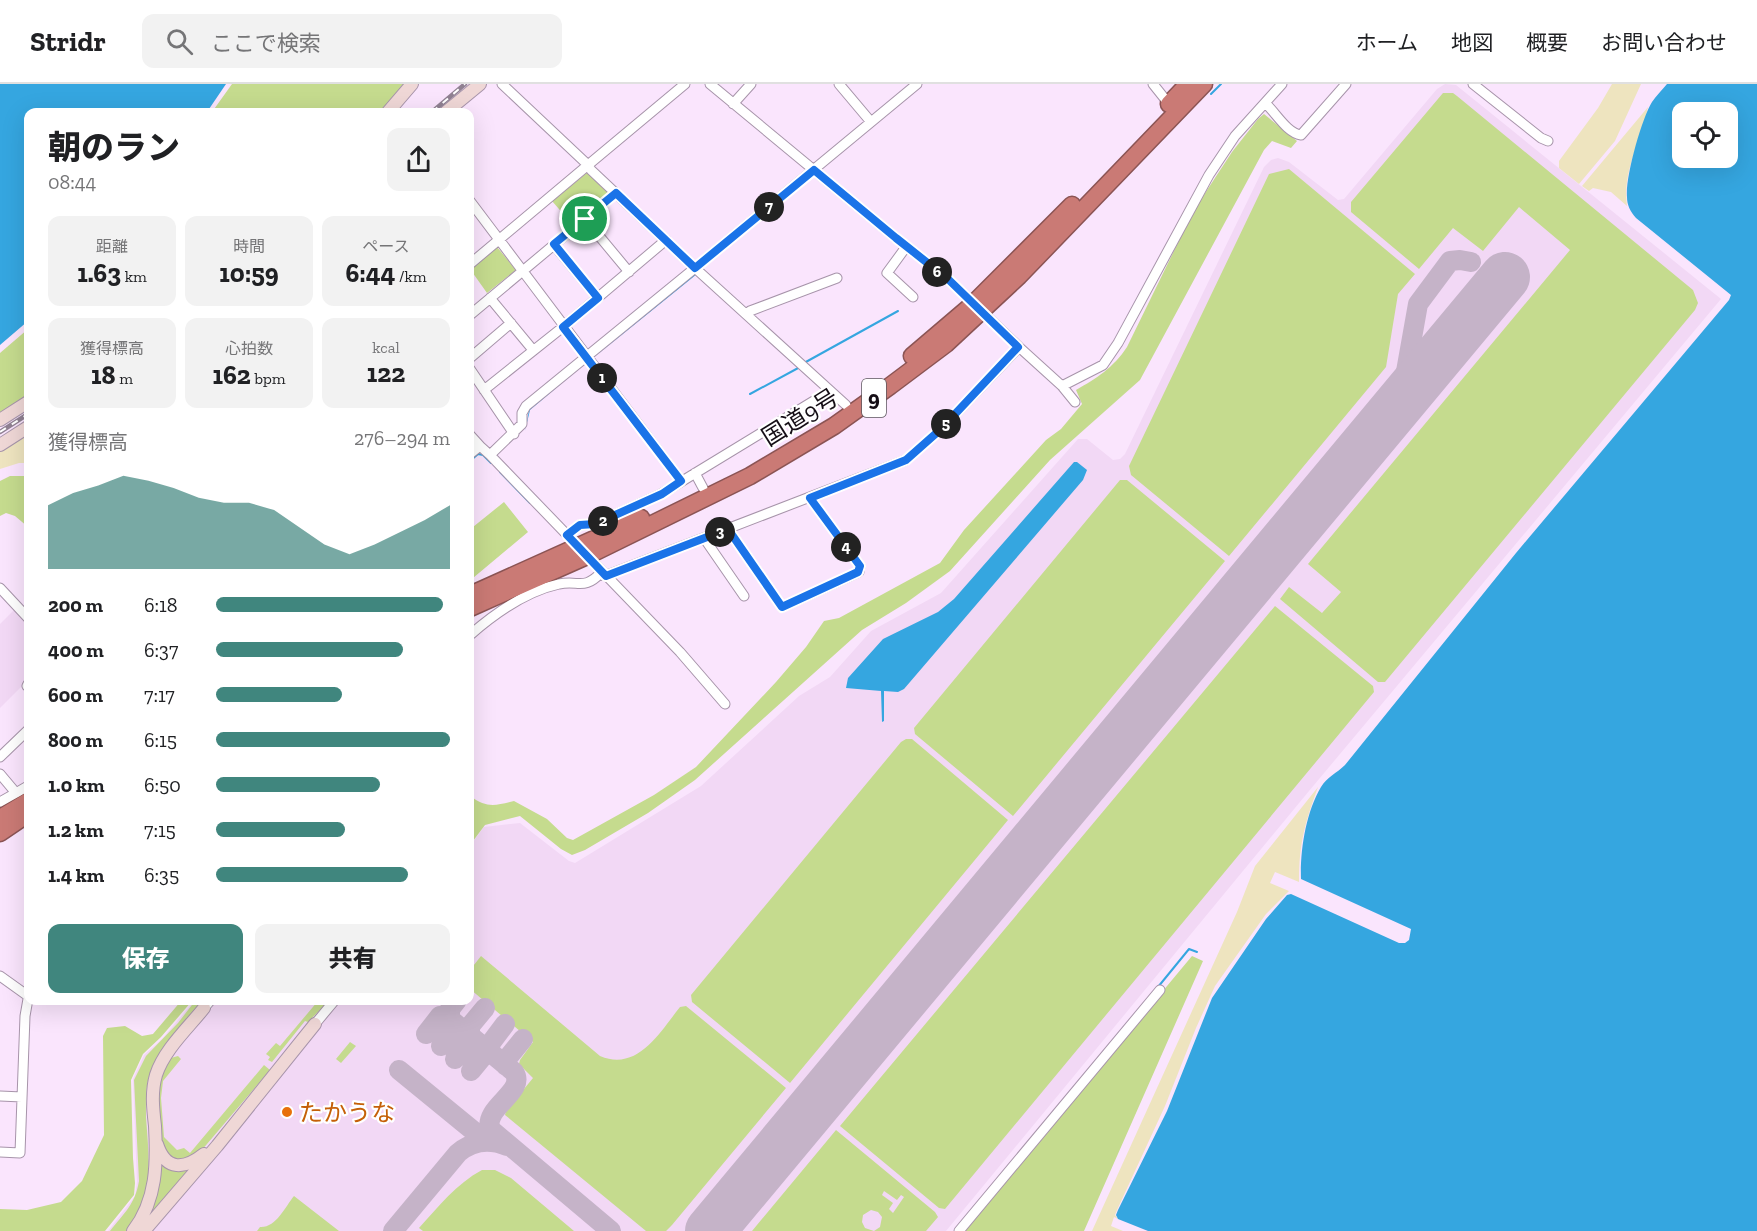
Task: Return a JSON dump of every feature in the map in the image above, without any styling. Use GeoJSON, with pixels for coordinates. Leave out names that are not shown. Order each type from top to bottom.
{"type":"FeatureCollection","features":[{"type":"Feature","properties":{"kind":"highway","name":"国道9号"},"geometry":{"type":"LineString","coordinates":[[474,606],[578,546],[750,476],[834,426],[946,344],[1042,236],[1188,84]]}},
{"type":"Feature","properties":{"kind":"highway","name":"国道9号"},"geometry":{"type":"LineString","coordinates":[[474,593],[703,489],[779,447],[846,405],[977,308],[1056,238],[1204,84]]}},
{"type":"Feature","properties":{"kind":"highway"},"geometry":{"type":"LineString","coordinates":[[0,818],[22,797]]}},
{"type":"Feature","properties":{"kind":"highway"},"geometry":{"type":"LineString","coordinates":[[0,833],[24,817]]}},
{"type":"Feature","properties":{"kind":"street"},"geometry":{"type":"LineString","coordinates":[[391,108],[412,84]]}},
{"type":"Feature","properties":{"kind":"street"},"geometry":{"type":"LineString","coordinates":[[451,108],[480,84]]}},
{"type":"Feature","properties":{"kind":"street"},"geometry":{"type":"LineString","coordinates":[[502,84],[695,268],[846,405]]}},
{"type":"Feature","properties":{"kind":"street"},"geometry":{"type":"LineString","coordinates":[[474,261],[685,84]]}},
{"type":"Feature","properties":{"kind":"street"},"geometry":{"type":"LineString","coordinates":[[710,84],[949,280],[1062,386],[1075,402]]}},
{"type":"Feature","properties":{"kind":"street"},"geometry":{"type":"LineString","coordinates":[[733,104],[751,84]]}},
{"type":"Feature","properties":{"kind":"street"},"geometry":{"type":"LineString","coordinates":[[839,84],[871,122]]}},
{"type":"Feature","properties":{"kind":"street"},"geometry":{"type":"LineString","coordinates":[[490,456],[522,424],[522,413],[526,406],[917,84]]}},
{"type":"Feature","properties":{"kind":"street"},"geometry":{"type":"LineString","coordinates":[[1153,84],[1169,104]]}},
{"type":"Feature","properties":{"kind":"street"},"geometry":{"type":"LineString","coordinates":[[1062,386],[1103,364],[1118,343],[1209,175],[1235,136],[1282,84]]}},
{"type":"Feature","properties":{"kind":"street"},"geometry":{"type":"LineString","coordinates":[[1266,104],[1290,130],[1301,135],[1346,84]]}},
{"type":"Feature","properties":{"kind":"street"},"geometry":{"type":"LineString","coordinates":[[1473,84],[1541,138],[1548,141]]}},
{"type":"Feature","properties":{"kind":"street"},"geometry":{"type":"LineString","coordinates":[[474,312],[616,193]]}},
{"type":"Feature","properties":{"kind":"street"},"geometry":{"type":"LineString","coordinates":[[474,207],[681,481]]}},
{"type":"Feature","properties":{"kind":"street"},"geometry":{"type":"LineString","coordinates":[[585,219],[629,272]]}},
{"type":"Feature","properties":{"kind":"street"},"geometry":{"type":"LineString","coordinates":[[484,390],[666,240]]}},
{"type":"Feature","properties":{"kind":"street"},"geometry":{"type":"LineString","coordinates":[[554,244],[598,298]]}},
{"type":"Feature","properties":{"kind":"street"},"geometry":{"type":"LineString","coordinates":[[906,247],[887,273],[914,297]]}},
{"type":"Feature","properties":{"kind":"street"},"geometry":{"type":"LineString","coordinates":[[746,314],[786,296],[837,278]]}},
{"type":"Feature","properties":{"kind":"street"},"geometry":{"type":"LineString","coordinates":[[490,298],[533,350]]}},
{"type":"Feature","properties":{"kind":"street"},"geometry":{"type":"LineString","coordinates":[[474,355],[511,323]]}},
{"type":"Feature","properties":{"kind":"street"},"geometry":{"type":"LineString","coordinates":[[474,632],[504,608],[560,584],[581,585],[592,582],[604,574],[906,460],[941,429],[1018,347]]}},
{"type":"Feature","properties":{"kind":"street"},"geometry":{"type":"LineString","coordinates":[[474,375],[514,434]]}},
{"type":"Feature","properties":{"kind":"street"},"geometry":{"type":"LineString","coordinates":[[578,546],[580,525],[595,524],[662,494],[830,391]]}},
{"type":"Feature","properties":{"kind":"street"},"geometry":{"type":"LineString","coordinates":[[0,420],[24,405]]}},
{"type":"Feature","properties":{"kind":"street"},"geometry":{"type":"LineString","coordinates":[[0,445],[24,430]]}},
{"type":"Feature","properties":{"kind":"street"},"geometry":{"type":"LineString","coordinates":[[474,439],[680,652],[725,704]]}},
{"type":"Feature","properties":{"kind":"street"},"geometry":{"type":"LineString","coordinates":[[474,451],[480,446]]}},
{"type":"Feature","properties":{"kind":"street"},"geometry":{"type":"LineString","coordinates":[[695,473],[703,489]]}},
{"type":"Feature","properties":{"kind":"street"},"geometry":{"type":"LineString","coordinates":[[728,529],[782,607],[858,572],[860,566],[810,498]]}},
{"type":"Feature","properties":{"kind":"street"},"geometry":{"type":"LineString","coordinates":[[704,538],[744,596]]}},
{"type":"Feature","properties":{"kind":"street"},"geometry":{"type":"LineString","coordinates":[[0,588],[24,614]]}},
{"type":"Feature","properties":{"kind":"street"},"geometry":{"type":"LineString","coordinates":[[0,757],[24,734]]}},
{"type":"Feature","properties":{"kind":"street"},"geometry":{"type":"LineString","coordinates":[[0,774],[22,797]]}},
{"type":"Feature","properties":{"kind":"street"},"geometry":{"type":"LineString","coordinates":[[0,802],[22,797]]}},
{"type":"Feature","properties":{"kind":"street"},"geometry":{"type":"LineString","coordinates":[[0,976],[24,994]]}},
{"type":"Feature","properties":{"kind":"street"},"geometry":{"type":"LineString","coordinates":[[959,1231],[1160,990]]}},
{"type":"Feature","properties":{"kind":"street"},"geometry":{"type":"LineString","coordinates":[[0,1152],[20,1153],[27,1005]]}},
{"type":"Feature","properties":{"kind":"street"},"geometry":{"type":"LineString","coordinates":[[133,1231],[145,1213],[153,1189],[156,1170],[153,1095],[158,1071],[168,1052],[207,1005]]}},
{"type":"Feature","properties":{"kind":"street"},"geometry":{"type":"LineString","coordinates":[[144,1231],[228,1134],[331,1005]]}},
{"type":"Feature","properties":{"kind":"street"},"geometry":{"type":"LineString","coordinates":[[0,1096],[22,1098]]}},
{"type":"Feature","properties":{"kind":"street"},"geometry":{"type":"LineString","coordinates":[[155,1138],[163,1156],[173,1164],[182,1166],[198,1159],[228,1134]]}},
{"type":"Feature","properties":{"kind":"shaded area"},"geometry":{"type":"Polygon","coordinates":[[[1445,84],[1456,85],[1721,299],[1309,791],[946,1231],[108,1231],[135,1196],[137,1182],[133,1079],[144,1055],[162,1039],[191,1005],[474,1005],[474,841],[484,827],[520,823],[569,861],[575,863],[701,786],[799,696],[830,677],[871,631],[941,593],[1078,439],[1087,439],[1113,460],[1120,459],[1125,454],[1264,167],[1271,160],[1278,158],[1289,162],[1338,200],[1344,199],[1437,89],[1445,84]]]}},
{"type":"Feature","properties":{"kind":"shaded area"},"geometry":{"type":"Polygon","coordinates":[[[15,609],[24,619],[24,684],[0,708],[0,624],[15,609]]]}},
{"type":"Feature","properties":{"kind":"green space"},"geometry":{"type":"Polygon","coordinates":[[[232,84],[407,84],[386,108],[215,108],[232,84]]]}},
{"type":"Feature","properties":{"kind":"green space"},"geometry":{"type":"Polygon","coordinates":[[[1443,93],[1453,93],[1457,96],[1693,290],[1698,303],[1695,310],[1385,682],[1378,682],[1280,599],[1289,587],[1322,613],[1341,592],[1308,564],[1570,250],[1519,207],[1483,251],[1453,228],[1419,269],[1351,212],[1351,202],[1443,93]]]}},
{"type":"Feature","properties":{"kind":"green space"},"geometry":{"type":"Polygon","coordinates":[[[1264,114],[1297,141],[1291,148],[1272,141],[1264,150],[1140,380],[1050,460],[950,571],[906,603],[862,630],[695,780],[648,813],[585,850],[572,855],[561,849],[520,816],[485,825],[474,840],[474,799],[491,805],[514,801],[547,819],[567,838],[573,840],[654,795],[696,767],[776,682],[806,647],[824,621],[839,618],[940,563],[964,530],[1082,404],[1076,390],[1104,372],[1127,347],[1194,210],[1232,152],[1264,114]]]}},
{"type":"Feature","properties":{"kind":"green space"},"geometry":{"type":"Polygon","coordinates":[[[1289,169],[1415,274],[1398,294],[1386,367],[1229,556],[1131,475],[1129,466],[1269,174],[1289,169]]]}},
{"type":"Feature","properties":{"kind":"green space"},"geometry":{"type":"Polygon","coordinates":[[[588,172],[610,193],[572,224],[552,201],[588,172]]]}},
{"type":"Feature","properties":{"kind":"green space"},"geometry":{"type":"Polygon","coordinates":[[[497,247],[516,270],[487,293],[474,275],[474,266],[497,247]]]}},
{"type":"Feature","properties":{"kind":"green space"},"geometry":{"type":"Polygon","coordinates":[[[24,332],[24,399],[0,414],[0,353],[24,332]]]}},
{"type":"Feature","properties":{"kind":"green space"},"geometry":{"type":"Polygon","coordinates":[[[10,476],[24,476],[24,524],[15,516],[6,513],[0,516],[0,481],[10,476]]]}},
{"type":"Feature","properties":{"kind":"green space"},"geometry":{"type":"Polygon","coordinates":[[[1120,480],[1127,480],[1225,561],[1013,816],[915,734],[914,728],[1120,480]]]}},
{"type":"Feature","properties":{"kind":"green space"},"geometry":{"type":"Polygon","coordinates":[[[504,502],[528,532],[474,577],[474,526],[504,502]]]}},
{"type":"Feature","properties":{"kind":"green space"},"geometry":{"type":"Polygon","coordinates":[[[1275,606],[1373,686],[1374,692],[945,1209],[939,1208],[840,1126],[1275,606]]]}},
{"type":"Feature","properties":{"kind":"green space"},"geometry":{"type":"Polygon","coordinates":[[[912,739],[1008,820],[790,1083],[692,1002],[691,995],[901,742],[912,739]]]}},
{"type":"Feature","properties":{"kind":"green space"},"geometry":{"type":"Polygon","coordinates":[[[481,956],[600,1056],[614,1060],[626,1059],[647,1047],[680,1007],[686,1006],[786,1088],[672,1225],[666,1231],[646,1231],[505,1115],[533,1078],[519,1064],[533,1042],[474,992],[474,965],[481,956]]]}},
{"type":"Feature","properties":{"kind":"green space"},"geometry":{"type":"Polygon","coordinates":[[[1192,956],[1203,961],[1084,1231],[963,1231],[1192,956]]]}},
{"type":"Feature","properties":{"kind":"green space"},"geometry":{"type":"Polygon","coordinates":[[[178,1005],[189,1005],[143,1054],[131,1080],[134,1195],[105,1231],[0,1231],[0,1209],[27,1210],[61,1202],[82,1181],[104,1135],[103,1036],[107,1028],[125,1026],[142,1036],[153,1034],[178,1005]]]}},
{"type":"Feature","properties":{"kind":"green space"},"geometry":{"type":"Polygon","coordinates":[[[192,1005],[199,1005],[167,1043],[155,1061],[149,1076],[146,1100],[149,1162],[146,1190],[142,1204],[126,1231],[110,1231],[132,1203],[139,1181],[134,1080],[146,1056],[192,1005]]]}},
{"type":"Feature","properties":{"kind":"green space"},"geometry":{"type":"Polygon","coordinates":[[[315,1005],[325,1005],[308,1022],[305,1021],[272,1062],[268,1060],[270,1057],[266,1054],[276,1043],[280,1046],[315,1005]]]}},
{"type":"Feature","properties":{"kind":"green space"},"geometry":{"type":"Polygon","coordinates":[[[350,1042],[356,1046],[341,1063],[336,1059],[350,1042]]]}},
{"type":"Feature","properties":{"kind":"green space"},"geometry":{"type":"Polygon","coordinates":[[[178,1056],[181,1059],[163,1081],[161,1098],[164,1137],[177,1150],[184,1148],[190,1153],[264,1065],[270,1070],[201,1151],[182,1161],[169,1155],[165,1149],[160,1130],[158,1107],[159,1087],[163,1074],[171,1058],[178,1056]]]}},
{"type":"Feature","properties":{"kind":"green space"},"geometry":{"type":"Polygon","coordinates":[[[836,1130],[935,1212],[938,1217],[926,1231],[874,1231],[752,1231],[836,1130]],[[884,1191],[882,1195],[893,1203],[889,1209],[893,1213],[904,1197],[901,1195],[897,1200],[884,1191]],[[871,1210],[863,1215],[862,1222],[865,1228],[874,1231],[880,1227],[882,1217],[878,1212],[871,1210]]]}},
{"type":"Feature","properties":{"kind":"green space"},"geometry":{"type":"Polygon","coordinates":[[[159,1159],[190,1169],[142,1224],[159,1159]]]}},
{"type":"Feature","properties":{"kind":"green space"},"geometry":{"type":"Polygon","coordinates":[[[482,1170],[495,1170],[511,1178],[574,1231],[423,1231],[419,1228],[456,1189],[482,1170]]]}},
{"type":"Feature","properties":{"kind":"green space"},"geometry":{"type":"Polygon","coordinates":[[[294,1196],[339,1231],[257,1231],[260,1227],[275,1221],[294,1196]]]}},
{"type":"Feature","properties":{"kind":"sand"},"geometry":{"type":"Polygon","coordinates":[[[1612,84],[1641,84],[1615,141],[1579,184],[1559,168],[1559,161],[1598,108],[1612,84]]]}},
{"type":"Feature","properties":{"kind":"sand"},"geometry":{"type":"Polygon","coordinates":[[[1648,107],[1627,180],[1627,206],[1611,192],[1593,188],[1589,191],[1582,186],[1648,107]]]}},
{"type":"Feature","properties":{"kind":"sand"},"geometry":{"type":"Polygon","coordinates":[[[24,436],[24,463],[0,469],[0,451],[24,436]]]}},
{"type":"Feature","properties":{"kind":"sand"},"geometry":{"type":"Polygon","coordinates":[[[1318,787],[1304,833],[1299,882],[1275,872],[1270,883],[1289,891],[1266,914],[1215,986],[1165,1106],[1117,1210],[1115,1215],[1118,1219],[1114,1217],[1111,1226],[1123,1231],[1092,1231],[1237,912],[1255,866],[1318,787]]]}},
{"type":"Feature","properties":{"kind":"water"},"geometry":{"type":"Polygon","coordinates":[[[0,84],[226,84],[210,108],[24,108],[24,324],[0,345],[0,84]]]}},
{"type":"Feature","properties":{"kind":"water"},"geometry":{"type":"Polygon","coordinates":[[[1667,84],[1757,84],[1757,1231],[1148,1231],[1118,1219],[1116,1215],[1118,1210],[1167,1111],[1212,998],[1266,919],[1287,895],[1291,894],[1399,943],[1409,940],[1411,929],[1301,879],[1305,832],[1316,797],[1323,784],[1345,765],[1516,553],[1729,300],[1731,295],[1636,218],[1628,205],[1627,188],[1631,162],[1652,102],[1667,84]]]}},
{"type":"Feature","properties":{"kind":"water"},"geometry":{"type":"Polygon","coordinates":[[[696,273],[697,274],[592,359],[696,273]]]}},
{"type":"Feature","properties":{"kind":"water"},"geometry":{"type":"Polygon","coordinates":[[[587,362],[530,410],[525,431],[529,410],[587,362]]]}},
{"type":"Feature","properties":{"kind":"water"},"geometry":{"type":"Polygon","coordinates":[[[1074,462],[1087,470],[1083,480],[904,689],[898,692],[884,691],[884,721],[882,722],[881,691],[846,688],[848,678],[883,639],[938,612],[954,599],[1074,462]]]}},
{"type":"Feature","properties":{"kind":"waterway"},"geometry":{"type":"LineString","coordinates":[[1211,94],[1221,84]]}},
{"type":"Feature","properties":{"kind":"waterway"},"geometry":{"type":"LineString","coordinates":[[804,363],[898,311]]}},
{"type":"Feature","properties":{"kind":"waterway"},"geometry":{"type":"LineString","coordinates":[[750,394],[800,367]]}},
{"type":"Feature","properties":{"kind":"waterway"},"geometry":{"type":"LineString","coordinates":[[474,458],[478,454],[483,455],[491,463]]}},
{"type":"Feature","properties":{"kind":"waterway"},"geometry":{"type":"LineString","coordinates":[[500,472],[530,503]]}},
{"type":"Feature","properties":{"kind":"waterway"},"geometry":{"type":"LineString","coordinates":[[1158,987],[1189,949],[1197,952]]}},
{"type":"Feature","properties":{"kind":"taxiway"},"geometry":{"type":"LineString","coordinates":[[1386,420],[1402,394],[1418,304],[1450,261],[1471,262]]}},
{"type":"Feature","properties":{"kind":"taxiway"},"geometry":{"type":"LineString","coordinates":[[453,1005],[450,1009],[450,1019],[514,1072],[515,1086],[493,1113],[490,1129],[611,1231]]}},
{"type":"Feature","properties":{"kind":"taxiway"},"geometry":{"type":"LineString","coordinates":[[470,1036],[470,1026],[485,1008]]}},
{"type":"Feature","properties":{"kind":"taxiway"},"geometry":{"type":"LineString","coordinates":[[426,1034],[440,1016],[450,1019]]}},
{"type":"Feature","properties":{"kind":"taxiway"},"geometry":{"type":"LineString","coordinates":[[490,1052],[490,1044],[505,1024]]}},
{"type":"Feature","properties":{"kind":"taxiway"},"geometry":{"type":"LineString","coordinates":[[441,1046],[455,1029],[461,1028]]}},
{"type":"Feature","properties":{"kind":"taxiway"},"geometry":{"type":"LineString","coordinates":[[506,1066],[506,1060],[523,1039]]}},
{"type":"Feature","properties":{"kind":"taxiway"},"geometry":{"type":"LineString","coordinates":[[455,1059],[470,1041],[475,1040]]}},
{"type":"Feature","properties":{"kind":"taxiway"},"geometry":{"type":"LineString","coordinates":[[471,1071],[485,1054],[492,1053]]}},
{"type":"Feature","properties":{"kind":"taxiway"},"geometry":{"type":"LineString","coordinates":[[399,1070],[476,1133],[493,1142]]}},
{"type":"Feature","properties":{"kind":"taxiway"},"geometry":{"type":"LineString","coordinates":[[393,1231],[463,1149],[481,1142],[494,1142],[507,1146]]}},
{"type":"Feature","properties":{"kind":"runway"},"geometry":{"type":"LineString","coordinates":[[710,1231],[1505,277]]}},
{"type":"Feature","properties":{"kind":"railway"},"geometry":{"type":"LineString","coordinates":[[437,108],[465,84]]}},
{"type":"Feature","properties":{"kind":"railway"},"geometry":{"type":"LineString","coordinates":[[0,432],[24,417]]}},
{"type":"Feature","properties":{"kind":"place","name":"たかうな"},"geometry":{"type":"Point","coordinates":[287,1112]}},
{"type":"Feature","properties":{"kind":"route"},"geometry":{"type":"LineString","coordinates":[[814,170],[949,280],[1018,347],[941,429],[906,460],[810,498],[860,566],[858,572],[782,607],[728,529],[606,576],[567,535],[580,525],[595,524],[662,494],[681,481],[563,327],[598,298],[554,244],[585,219],[616,193],[695,268],[814,170]]}}]}
